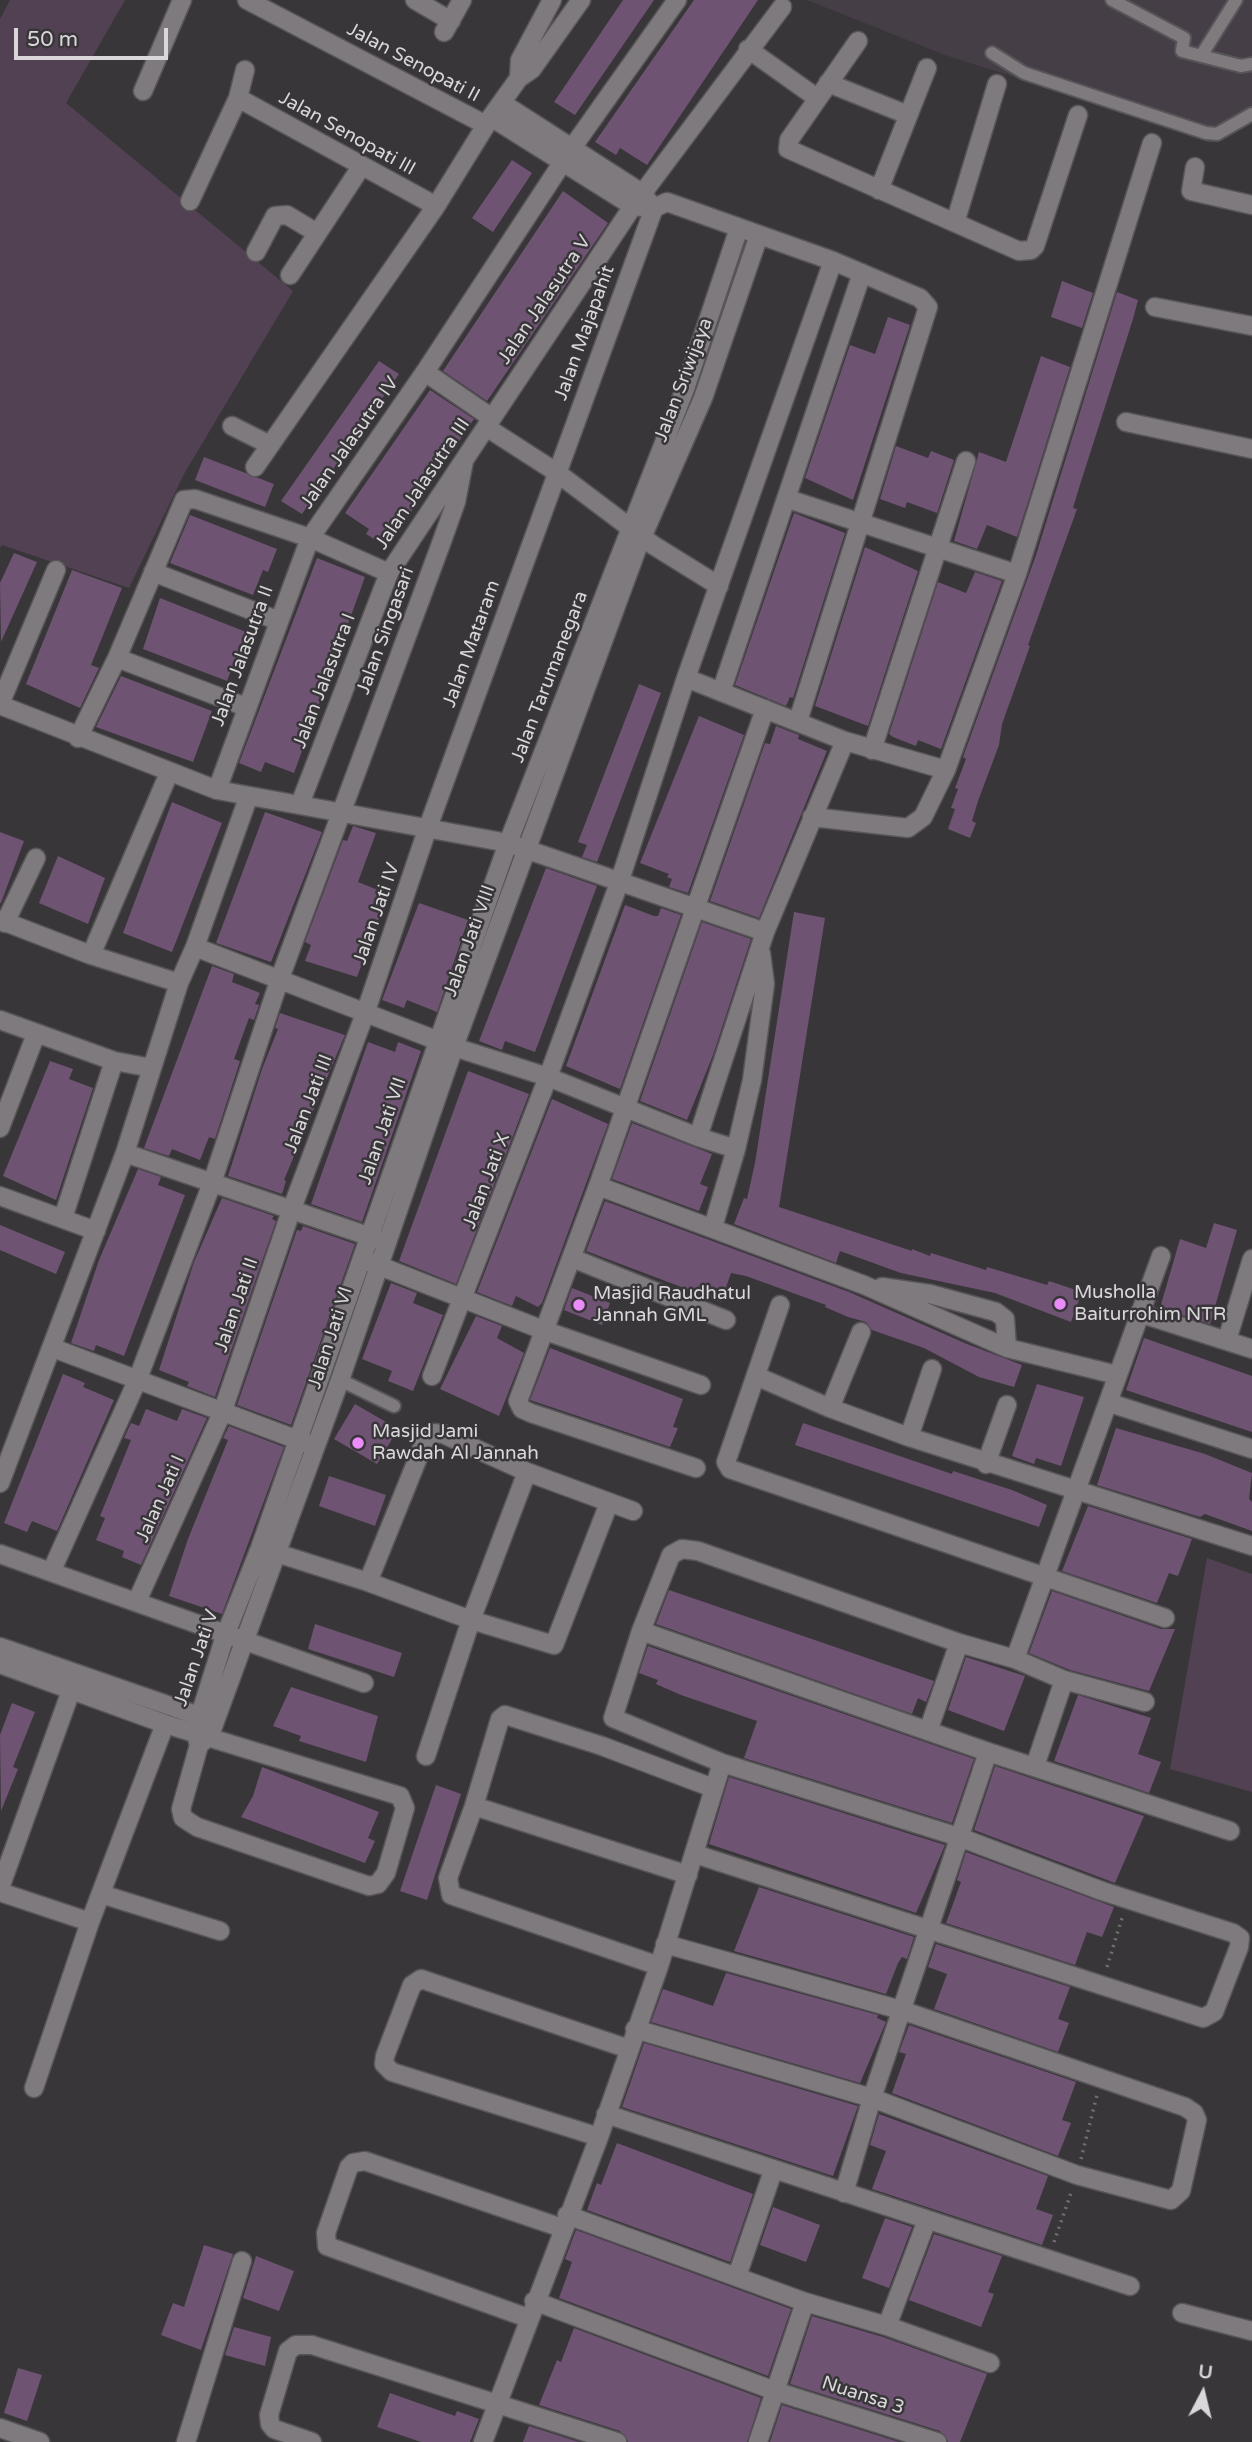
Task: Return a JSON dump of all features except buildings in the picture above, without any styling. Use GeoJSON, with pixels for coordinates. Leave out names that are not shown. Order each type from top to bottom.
{"type":"FeatureCollection","features":[{"type":"Feature","properties":{"kind":"street"},"geometry":{"type":"LineString","coordinates":[[143,91],[182,0]]}},
{"type":"Feature","properties":{"kind":"street","name":"Jalan Senopati II"},"geometry":{"type":"LineString","coordinates":[[247,0],[493,115],[568,154],[654,208]]}},
{"type":"Feature","properties":{"kind":"street"},"geometry":{"type":"LineString","coordinates":[[415,0],[448,26],[462,0]]}},
{"type":"Feature","properties":{"kind":"street"},"geometry":{"type":"LineString","coordinates":[[519,78],[520,60],[552,0]]}},
{"type":"Feature","properties":{"kind":"street"},"geometry":{"type":"LineString","coordinates":[[255,467],[436,206],[493,115],[519,78],[532,69],[581,0]]}},
{"type":"Feature","properties":{"kind":"street","name":"Jalan Jalasutra IV"},"geometry":{"type":"LineString","coordinates":[[310,538],[425,372],[568,154],[677,0]]}},
{"type":"Feature","properties":{"kind":"street","name":"Jalan Jalasutra V"},"geometry":{"type":"LineString","coordinates":[[489,423],[638,199],[782,7]]}},
{"type":"Feature","properties":{"kind":"street"},"geometry":{"type":"LineString","coordinates":[[858,41],[789,140],[788,149],[1019,251],[1031,250],[1035,246],[1078,115]]}},
{"type":"Feature","properties":{"kind":"street"},"geometry":{"type":"LineString","coordinates":[[748,49],[823,90],[908,115]]}},
{"type":"Feature","properties":{"kind":"street"},"geometry":{"type":"LineString","coordinates":[[879,190],[927,68]]}},
{"type":"Feature","properties":{"kind":"street"},"geometry":{"type":"LineString","coordinates":[[190,201],[238,98],[245,70]]}},
{"type":"Feature","properties":{"kind":"street"},"geometry":{"type":"LineString","coordinates":[[955,223],[997,84]]}},
{"type":"Feature","properties":{"kind":"street","name":"Jalan Senopati III"},"geometry":{"type":"LineString","coordinates":[[238,98],[436,206]]}},
{"type":"Feature","properties":{"kind":"street"},"geometry":{"type":"LineString","coordinates":[[812,817],[908,828],[923,817],[946,770],[1017,574],[1152,143]]}},
{"type":"Feature","properties":{"kind":"street"},"geometry":{"type":"LineString","coordinates":[[290,275],[361,167]]}},
{"type":"Feature","properties":{"kind":"street"},"geometry":{"type":"LineString","coordinates":[[1195,167],[1191,191],[1244,204],[1252,192]]}},
{"type":"Feature","properties":{"kind":"street"},"geometry":{"type":"LineString","coordinates":[[654,208],[667,202],[833,261],[920,298],[928,307],[798,721]]}},
{"type":"Feature","properties":{"kind":"street","name":"Jalan Majapahit"},"geometry":{"type":"LineString","coordinates":[[556,472],[654,208]]}},
{"type":"Feature","properties":{"kind":"street"},"geometry":{"type":"LineString","coordinates":[[256,252],[275,216],[287,215],[317,233]]}},
{"type":"Feature","properties":{"kind":"street","name":"Jalan Sriwijaya"},"geometry":{"type":"LineString","coordinates":[[637,532],[739,228]]}},
{"type":"Feature","properties":{"kind":"street","name":"Jalan Sriwijaya"},"geometry":{"type":"LineString","coordinates":[[637,532],[703,398],[759,235]]}},
{"type":"Feature","properties":{"kind":"street","name":"Jalan Jati X"},"geometry":{"type":"LineString","coordinates":[[432,1376],[464,1299],[619,883],[686,678],[833,261]]}},
{"type":"Feature","properties":{"kind":"street"},"geometry":{"type":"LineString","coordinates":[[721,692],[862,272]]}},
{"type":"Feature","properties":{"kind":"street"},"geometry":{"type":"LineString","coordinates":[[1155,307],[1252,326]]}},
{"type":"Feature","properties":{"kind":"street"},"geometry":{"type":"LineString","coordinates":[[425,372],[489,423],[637,532],[719,586]]}},
{"type":"Feature","properties":{"kind":"street"},"geometry":{"type":"LineString","coordinates":[[1126,422],[1252,449]]}},
{"type":"Feature","properties":{"kind":"street","name":"Jalan Jalasutra III"},"geometry":{"type":"LineString","coordinates":[[389,573],[489,423]]}},
{"type":"Feature","properties":{"kind":"street"},"geometry":{"type":"LineString","coordinates":[[232,426],[270,444]]}},
{"type":"Feature","properties":{"kind":"street","name":"Jalan Singasari"},"geometry":{"type":"LineString","coordinates":[[52,1570],[137,1381],[212,1183],[280,978],[456,502],[464,461]]}},
{"type":"Feature","properties":{"kind":"street"},"geometry":{"type":"LineString","coordinates":[[872,750],[966,461]]}},
{"type":"Feature","properties":{"kind":"street","name":"Jalan Mataram"},"geometry":{"type":"LineString","coordinates":[[427,830],[556,472]]}},
{"type":"Feature","properties":{"kind":"street"},"geometry":{"type":"LineString","coordinates":[[78,738],[117,657],[186,499],[310,538],[389,573]]}},
{"type":"Feature","properties":{"kind":"street"},"geometry":{"type":"LineString","coordinates":[[788,499],[860,525],[1017,574]]}},
{"type":"Feature","properties":{"kind":"street","name":"Jalan Tarumanegara"},"geometry":{"type":"LineString","coordinates":[[509,844],[637,532]]}},
{"type":"Feature","properties":{"kind":"street","name":"Jalan Tarumanegara"},"geometry":{"type":"LineString","coordinates":[[526,850],[637,532]]}},
{"type":"Feature","properties":{"kind":"street","name":"Jalan Jalasutra II"},"geometry":{"type":"LineString","coordinates":[[218,790],[246,706],[310,538]]}},
{"type":"Feature","properties":{"kind":"street"},"geometry":{"type":"LineString","coordinates":[[56,570],[0,705],[169,774],[218,790],[509,844],[697,909],[763,939]]}},
{"type":"Feature","properties":{"kind":"street"},"geometry":{"type":"LineString","coordinates":[[153,572],[279,621]]}},
{"type":"Feature","properties":{"kind":"street","name":"Jalan Jalasutra I"},"geometry":{"type":"LineString","coordinates":[[300,804],[389,573]]}},
{"type":"Feature","properties":{"kind":"street"},"geometry":{"type":"LineString","coordinates":[[117,657],[246,706]]}},
{"type":"Feature","properties":{"kind":"street"},"geometry":{"type":"LineString","coordinates":[[686,678],[845,741],[946,770]]}},
{"type":"Feature","properties":{"kind":"street"},"geometry":{"type":"LineString","coordinates":[[696,1468],[522,1409],[518,1401],[697,909],[765,709]]}},
{"type":"Feature","properties":{"kind":"street"},"geometry":{"type":"LineString","coordinates":[[698,1137],[763,939],[845,741]]}},
{"type":"Feature","properties":{"kind":"street"},"geometry":{"type":"LineString","coordinates":[[91,955],[169,774]]}},
{"type":"Feature","properties":{"kind":"street"},"geometry":{"type":"LineString","coordinates":[[0,1483],[125,1153],[179,983],[195,947],[248,797]]}},
{"type":"Feature","properties":{"kind":"street","name":"Jalan Jati IV"},"geometry":{"type":"LineString","coordinates":[[366,1011],[427,830]]}},
{"type":"Feature","properties":{"kind":"street","name":"Jalan Jati VIII"},"geometry":{"type":"LineString","coordinates":[[446,1044],[509,844]]}},
{"type":"Feature","properties":{"kind":"street","name":"Jalan Jati VIII"},"geometry":{"type":"LineString","coordinates":[[446,1044],[526,850]]}},
{"type":"Feature","properties":{"kind":"street"},"geometry":{"type":"LineString","coordinates":[[36,858],[3,922],[91,955],[179,983]]}},
{"type":"Feature","properties":{"kind":"street"},"geometry":{"type":"LineString","coordinates":[[713,1227],[736,1149],[761,1021],[765,984],[763,939]]}},
{"type":"Feature","properties":{"kind":"street"},"geometry":{"type":"LineString","coordinates":[[195,947],[446,1044],[548,1077],[624,1109],[736,1149]]}},
{"type":"Feature","properties":{"kind":"street","name":"Jalan Jati III"},"geometry":{"type":"LineString","coordinates":[[291,1211],[366,1011]]}},
{"type":"Feature","properties":{"kind":"street"},"geometry":{"type":"LineString","coordinates":[[0,1020],[114,1061],[152,1068]]}},
{"type":"Feature","properties":{"kind":"street"},"geometry":{"type":"LineString","coordinates":[[0,1128],[36,1034]]}},
{"type":"Feature","properties":{"kind":"street","name":"Jalan Jati VII"},"geometry":{"type":"LineString","coordinates":[[368,1236],[446,1044]]}},
{"type":"Feature","properties":{"kind":"street","name":"Jalan Jati VII"},"geometry":{"type":"LineString","coordinates":[[387,1242],[446,1044]]}},
{"type":"Feature","properties":{"kind":"street"},"geometry":{"type":"LineString","coordinates":[[62,1218],[114,1061]]}},
{"type":"Feature","properties":{"kind":"street"},"geometry":{"type":"LineString","coordinates":[[125,1153],[387,1242]]}},
{"type":"Feature","properties":{"kind":"street"},"geometry":{"type":"LineString","coordinates":[[598,1186],[863,1285],[1007,1348],[1118,1375]]}},
{"type":"Feature","properties":{"kind":"street"},"geometry":{"type":"LineString","coordinates":[[0,1196],[96,1231]]}},
{"type":"Feature","properties":{"kind":"street","name":"Jalan Jati II"},"geometry":{"type":"LineString","coordinates":[[222,1413],[291,1211]]}},
{"type":"Feature","properties":{"kind":"street","name":"Jalan Jati VI"},"geometry":{"type":"LineString","coordinates":[[316,1447],[340,1380],[369,1262],[368,1236]]}},
{"type":"Feature","properties":{"kind":"street","name":"Jalan Jati VI"},"geometry":{"type":"LineString","coordinates":[[296,1440],[369,1262],[387,1242]]}},
{"type":"Feature","properties":{"kind":"street"},"geometry":{"type":"LineString","coordinates":[[1015,1659],[1078,1492],[1161,1256]]}},
{"type":"Feature","properties":{"kind":"street"},"geometry":{"type":"LineString","coordinates":[[572,1258],[726,1320]]}},
{"type":"Feature","properties":{"kind":"street"},"geometry":{"type":"LineString","coordinates":[[1227,1340],[1252,1259]]}},
{"type":"Feature","properties":{"kind":"street"},"geometry":{"type":"LineString","coordinates":[[369,1262],[542,1330],[701,1385]]}},
{"type":"Feature","properties":{"kind":"street"},"geometry":{"type":"LineString","coordinates":[[863,1285],[930,1294],[996,1312],[1005,1319],[1007,1348]]}},
{"type":"Feature","properties":{"kind":"street"},"geometry":{"type":"LineString","coordinates":[[780,1305],[726,1462],[730,1469],[1166,1618]]}},
{"type":"Feature","properties":{"kind":"street"},"geometry":{"type":"LineString","coordinates":[[1139,1313],[1252,1349]]}},
{"type":"Feature","properties":{"kind":"street"},"geometry":{"type":"LineString","coordinates":[[830,1408],[861,1332]]}},
{"type":"Feature","properties":{"kind":"street"},"geometry":{"type":"LineString","coordinates":[[53,1348],[316,1447]]}},
{"type":"Feature","properties":{"kind":"street"},"geometry":{"type":"LineString","coordinates":[[909,1437],[932,1369]]}},
{"type":"Feature","properties":{"kind":"street"},"geometry":{"type":"LineString","coordinates":[[756,1376],[830,1408],[986,1464],[1252,1546]]}},
{"type":"Feature","properties":{"kind":"street"},"geometry":{"type":"LineString","coordinates":[[1110,1403],[1252,1450]]}},
{"type":"Feature","properties":{"kind":"street"},"geometry":{"type":"LineString","coordinates":[[986,1464],[1007,1405]]}},
{"type":"Feature","properties":{"kind":"street","name":"Jalan Jati I"},"geometry":{"type":"LineString","coordinates":[[137,1601],[222,1413]]}},
{"type":"Feature","properties":{"kind":"street"},"geometry":{"type":"LineString","coordinates":[[369,1582],[426,1438],[433,1433],[443,1434],[527,1472],[633,1511]]}},
{"type":"Feature","properties":{"kind":"street","name":"Jalan Jati V"},"geometry":{"type":"LineString","coordinates":[[201,1732],[243,1641],[296,1440]]}},
{"type":"Feature","properties":{"kind":"street","name":"Jalan Jati V"},"geometry":{"type":"LineString","coordinates":[[201,1732],[225,1636],[316,1447]]}},
{"type":"Feature","properties":{"kind":"street"},"geometry":{"type":"LineString","coordinates":[[426,1756],[471,1620],[527,1472]]}},
{"type":"Feature","properties":{"kind":"street"},"geometry":{"type":"LineString","coordinates":[[268,1550],[369,1582],[471,1620],[554,1645],[609,1503]]}},
{"type":"Feature","properties":{"kind":"street"},"geometry":{"type":"LineString","coordinates":[[602,1746],[641,1631],[671,1555],[682,1549],[698,1551],[959,1643],[1015,1659],[1064,1680],[1145,1702]]}},
{"type":"Feature","properties":{"kind":"street"},"geometry":{"type":"LineString","coordinates":[[0,1554],[52,1570],[225,1636],[364,1683]]}},
{"type":"Feature","properties":{"kind":"street"},"geometry":{"type":"LineString","coordinates":[[641,1631],[988,1752],[1230,1831]]}},
{"type":"Feature","properties":{"kind":"street"},"geometry":{"type":"LineString","coordinates":[[928,1731],[959,1643]]}},
{"type":"Feature","properties":{"kind":"street"},"geometry":{"type":"LineString","coordinates":[[0,1647],[165,1724],[201,1732]]}},
{"type":"Feature","properties":{"kind":"street"},"geometry":{"type":"LineString","coordinates":[[0,1664],[74,1682],[201,1732],[400,1796],[405,1808],[386,1874],[378,1884],[369,1886],[197,1827],[183,1818],[181,1809],[201,1732]]}},
{"type":"Feature","properties":{"kind":"street"},"geometry":{"type":"LineString","coordinates":[[1035,1766],[1064,1680]]}},
{"type":"Feature","properties":{"kind":"street"},"geometry":{"type":"LineString","coordinates":[[74,1682],[0,1890],[90,1922]]}},
{"type":"Feature","properties":{"kind":"street"},"geometry":{"type":"LineString","coordinates":[[659,1966],[451,1895],[447,1878],[474,1806],[500,1719],[505,1715],[602,1746],[713,1788]]}},
{"type":"Feature","properties":{"kind":"street"},"geometry":{"type":"LineString","coordinates":[[613,1718],[722,1763],[959,1837],[1128,1899],[1233,1933],[1240,1938],[1239,1947],[1214,2012],[1203,2018],[929,1927],[695,1854]]}},
{"type":"Feature","properties":{"kind":"street"},"geometry":{"type":"LineString","coordinates":[[34,2088],[90,1922],[165,1724]]}},
{"type":"Feature","properties":{"kind":"street"},"geometry":{"type":"LineString","coordinates":[[844,2193],[872,2098],[988,1752]]}},
{"type":"Feature","properties":{"kind":"street"},"geometry":{"type":"LineString","coordinates":[[483,2442],[599,2137],[659,1966],[722,1763]]}},
{"type":"Feature","properties":{"kind":"street"},"geometry":{"type":"LineString","coordinates":[[474,1806],[688,1875]]}},
{"type":"Feature","properties":{"kind":"street"},"geometry":{"type":"LineString","coordinates":[[101,1894],[220,1931]]}},
{"type":"Feature","properties":{"kind":"street"},"geometry":{"type":"LineString","coordinates":[[635,2029],[872,2098],[1077,2175],[1171,2200],[1181,2191],[1197,2120],[1194,2113],[901,2010],[666,1944]]}},
{"type":"Feature","properties":{"kind":"street"},"geometry":{"type":"LineString","coordinates":[[599,2137],[392,2072],[384,2064],[384,2056],[412,1985],[421,1979],[629,2049]]}},
{"type":"Feature","properties":{"kind":"street"},"geometry":{"type":"LineString","coordinates":[[606,2114],[1130,2286]]}},
{"type":"Feature","properties":{"kind":"street","name":"Nuansa 3"},"geometry":{"type":"LineString","coordinates":[[565,2222],[365,2161],[353,2163],[349,2167],[326,2233],[327,2246],[937,2442]]}},
{"type":"Feature","properties":{"kind":"street"},"geometry":{"type":"LineString","coordinates":[[737,2276],[773,2171]]}},
{"type":"Feature","properties":{"kind":"street"},"geometry":{"type":"LineString","coordinates":[[887,2326],[927,2220]]}},
{"type":"Feature","properties":{"kind":"street"},"geometry":{"type":"LineString","coordinates":[[565,2222],[737,2276],[805,2302],[887,2326],[990,2363]]}},
{"type":"Feature","properties":{"kind":"street"},"geometry":{"type":"LineString","coordinates":[[186,2442],[242,2261]]}},
{"type":"Feature","properties":{"kind":"street"},"geometry":{"type":"LineString","coordinates":[[758,2442],[805,2302]]}},
{"type":"Feature","properties":{"kind":"street"},"geometry":{"type":"LineString","coordinates":[[1182,2313],[1252,2331]]}},
{"type":"Feature","properties":{"kind":"street"},"geometry":{"type":"LineString","coordinates":[[312,2442],[274,2429],[270,2424],[269,2415],[289,2351],[296,2345],[313,2345],[617,2442]]}},
{"type":"Feature","properties":{"kind":"street"},"geometry":{"type":"LineString","coordinates":[[0,2428],[40,2442]]}},
{"type":"Feature","properties":{"kind":"lane"},"geometry":{"type":"LineString","coordinates":[[1112,0],[1184,38],[1182,51],[1241,66],[1252,64]]}},
{"type":"Feature","properties":{"kind":"lane"},"geometry":{"type":"LineString","coordinates":[[1201,56],[1236,0]]}},
{"type":"Feature","properties":{"kind":"lane"},"geometry":{"type":"LineString","coordinates":[[992,53],[1024,73],[1206,133],[1217,134],[1252,114]]}},
{"type":"Feature","properties":{"kind":"lane"},"geometry":{"type":"LineString","coordinates":[[340,1380],[394,1406]]}},
{"type":"Feature","properties":{"kind":"path"},"geometry":{"type":"LineString","coordinates":[[1101,1983],[1128,1899]]}},
{"type":"Feature","properties":{"kind":"path"},"geometry":{"type":"LineString","coordinates":[[1048,2259],[1077,2175],[1101,2080]]}},
{"type":"Feature","properties":{"kind":"shaded area"},"geometry":{"type":"Polygon","coordinates":[[[10,0],[125,0],[66,103],[293,291],[184,474],[129,588],[2,545],[0,548],[0,19],[10,0]]]}},
{"type":"Feature","properties":{"kind":"shaded area"},"geometry":{"type":"Polygon","coordinates":[[[807,0],[1252,0],[1252,119],[1210,143],[1185,131],[945,55],[807,0]]]}},
{"type":"Feature","properties":{"kind":"shaded area"},"geometry":{"type":"Polygon","coordinates":[[[1207,1558],[1252,1574],[1252,1792],[1170,1769],[1207,1558]]]}},
{"type":"Feature","properties":{"kind":"place","name":"Musholla Baiturrohim NTR"},"geometry":{"type":"Point","coordinates":[1060,1304]}},
{"type":"Feature","properties":{"kind":"place","name":"Masjid Raudhatul Jannah GML"},"geometry":{"type":"Point","coordinates":[579,1305]}},
{"type":"Feature","properties":{"kind":"place","name":"Masjid Jami Rawdah Al Jannah"},"geometry":{"type":"Point","coordinates":[358,1443]}}]}
